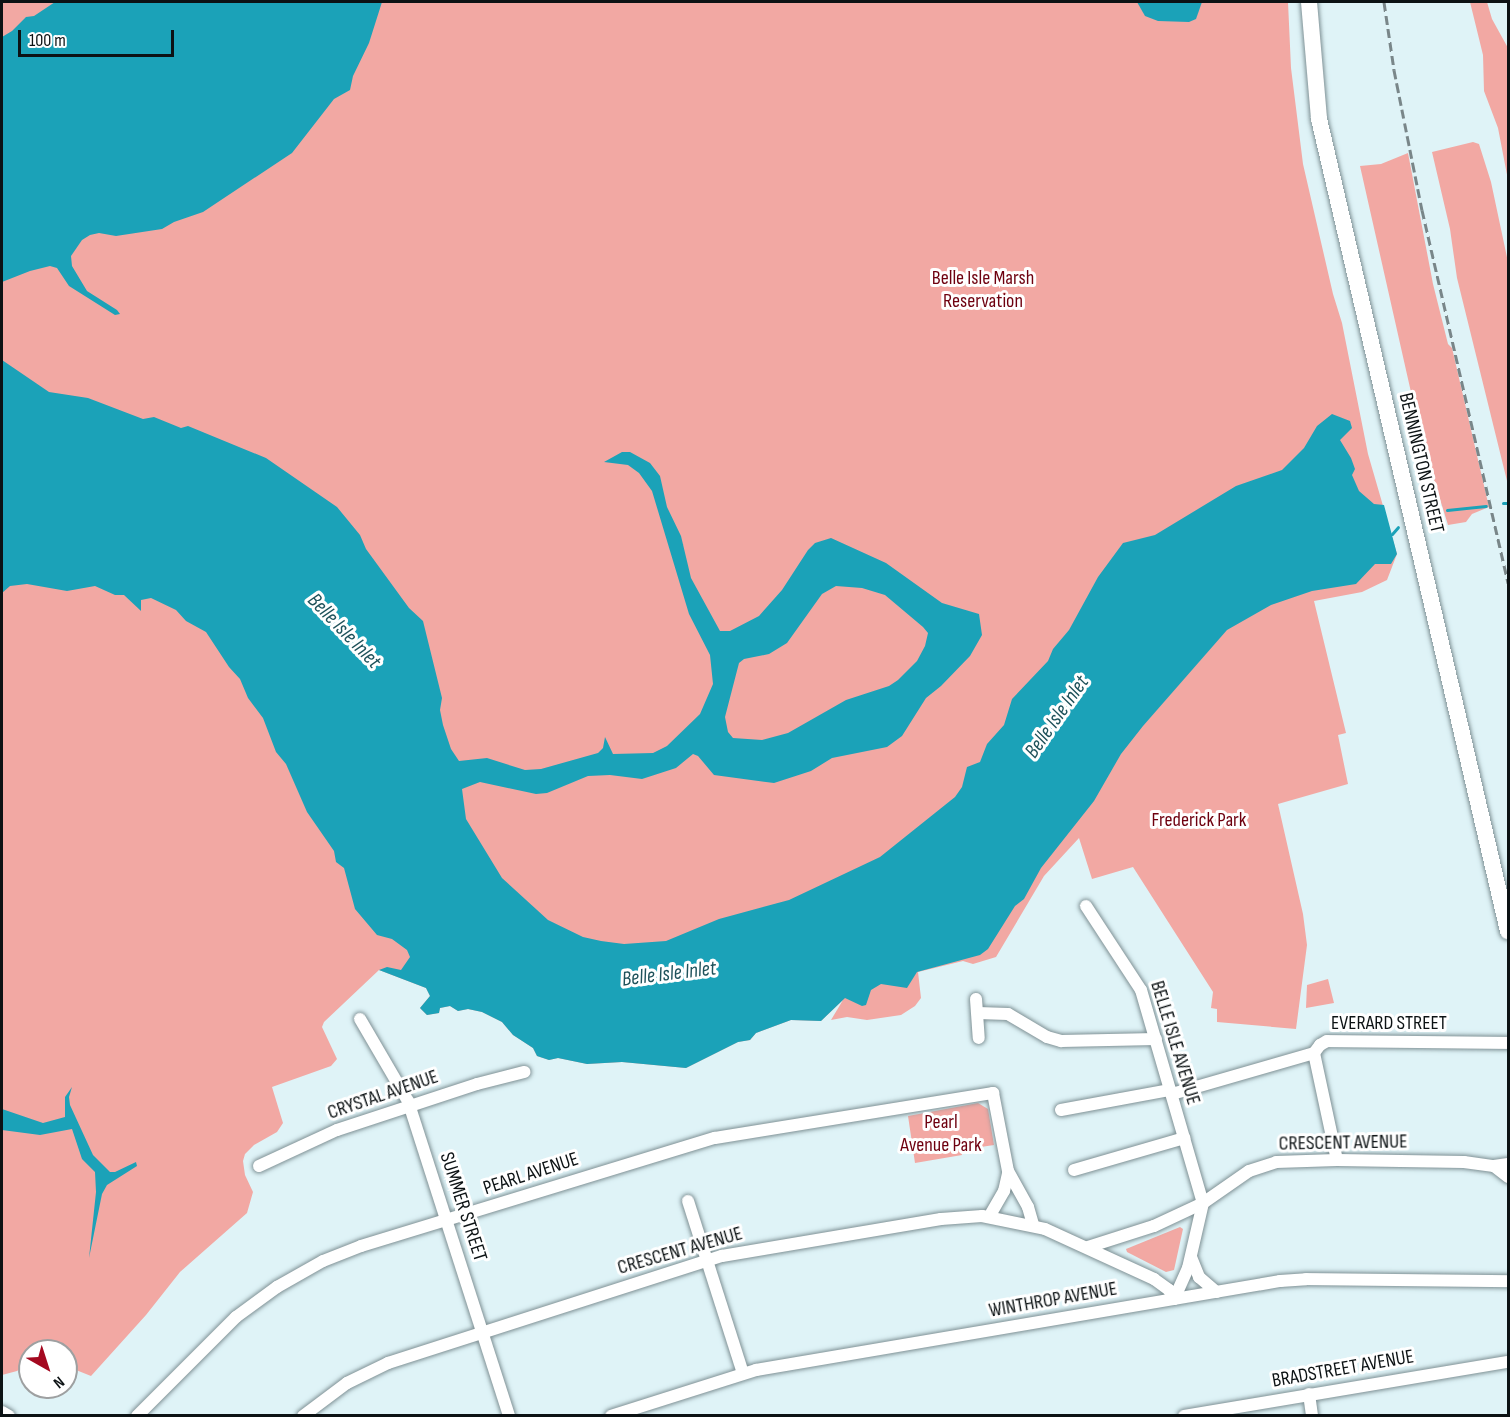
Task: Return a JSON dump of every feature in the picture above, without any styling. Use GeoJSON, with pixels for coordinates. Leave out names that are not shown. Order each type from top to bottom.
{"type":"FeatureCollection","features":[{"type":"Feature","properties":{"kind":"main road","name":"BENNINGTON STREET"},"geometry":{"type":"LineString","coordinates":[[1309,2],[1319,119],[1509,932]]}},
{"type":"Feature","properties":{"kind":"street","name":"BELLE ISLE AVENUE"},"geometry":{"type":"LineString","coordinates":[[1086,906],[1139,985],[1203,1203]]}},
{"type":"Feature","properties":{"kind":"street"},"geometry":{"type":"LineString","coordinates":[[976,999],[979,1038]]}},
{"type":"Feature","properties":{"kind":"street"},"geometry":{"type":"LineString","coordinates":[[978,1013],[1008,1014],[1047,1037],[1061,1041],[1156,1040]]}},
{"type":"Feature","properties":{"kind":"street","name":"SUMMER STREET"},"geometry":{"type":"LineString","coordinates":[[360,1018],[404,1091],[410,1106],[509,1416]]}},
{"type":"Feature","properties":{"kind":"street","name":"EVERARD STREET"},"geometry":{"type":"LineString","coordinates":[[1061,1110],[1171,1092],[1314,1053],[1317,1047],[1327,1041],[1509,1043]]}},
{"type":"Feature","properties":{"kind":"street"},"geometry":{"type":"LineString","coordinates":[[1314,1053],[1337,1160]]}},
{"type":"Feature","properties":{"kind":"street","name":"CRYSTAL AVENUE"},"geometry":{"type":"LineString","coordinates":[[259,1166],[330,1133],[524,1072]]}},
{"type":"Feature","properties":{"kind":"street","name":"PEARL AVENUE"},"geometry":{"type":"LineString","coordinates":[[137,1416],[227,1325],[286,1281],[351,1250],[703,1141],[993,1093],[1008,1171]]}},
{"type":"Feature","properties":{"kind":"street"},"geometry":{"type":"LineString","coordinates":[[1074,1170],[1184,1138]]}},
{"type":"Feature","properties":{"kind":"street","name":"CRESCENT AVENUE"},"geometry":{"type":"LineString","coordinates":[[1088,1247],[1136,1234],[1203,1203],[1242,1175],[1267,1164],[1286,1160],[1464,1162],[1494,1166],[1509,1164]]}},
{"type":"Feature","properties":{"kind":"street","name":"CRESCENT AVENUE"},"geometry":{"type":"LineString","coordinates":[[1494,1166],[1509,1177]]}},
{"type":"Feature","properties":{"kind":"street"},"geometry":{"type":"LineString","coordinates":[[989,1216],[1004,1191],[1008,1171]]}},
{"type":"Feature","properties":{"kind":"street"},"geometry":{"type":"LineString","coordinates":[[1008,1171],[1028,1207],[1034,1225]]}},
{"type":"Feature","properties":{"kind":"street"},"geometry":{"type":"LineString","coordinates":[[688,1201],[743,1373]]}},
{"type":"Feature","properties":{"kind":"street"},"geometry":{"type":"LineString","coordinates":[[1174,1299],[1191,1256],[1203,1203]]}},
{"type":"Feature","properties":{"kind":"street","name":"CRESCENT AVENUE"},"geometry":{"type":"LineString","coordinates":[[303,1416],[328,1395],[374,1369],[707,1261],[732,1254],[941,1219],[989,1216],[1034,1225],[1088,1247],[1158,1281],[1169,1290],[1174,1299]]}},
{"type":"Feature","properties":{"kind":"street"},"geometry":{"type":"LineString","coordinates":[[1191,1256],[1199,1277],[1216,1292]]}},
{"type":"Feature","properties":{"kind":"street","name":"WINTHROP AVENUE"},"geometry":{"type":"LineString","coordinates":[[611,1416],[743,1373],[1297,1279],[1509,1281]]}},
{"type":"Feature","properties":{"kind":"street","name":"BRADSTREET AVENUE"},"geometry":{"type":"LineString","coordinates":[[1184,1416],[1509,1362]]}},
{"type":"Feature","properties":{"kind":"street"},"geometry":{"type":"LineString","coordinates":[[1309,1394],[1312,1416]]}},
{"type":"Feature","properties":{"kind":"street"},"geometry":{"type":"LineString","coordinates":[[2,1412],[9,1416]]}},
{"type":"Feature","properties":{"kind":"green space"},"geometry":{"type":"Polygon","coordinates":[[[2,2],[1288,2],[1291,68],[1303,164],[1333,294],[1342,323],[1368,454],[1397,554],[1387,580],[1362,592],[1314,601],[1346,733],[1338,735],[1348,784],[1278,804],[1303,914],[1307,945],[1296,1029],[1217,1022],[1217,1009],[1211,1008],[1213,992],[1133,867],[1092,879],[1079,838],[1044,876],[996,957],[973,964],[963,961],[918,972],[921,998],[915,1006],[901,1015],[867,1020],[847,1017],[831,1020],[843,1000],[821,1021],[791,1020],[756,1033],[750,1040],[738,1042],[686,1068],[622,1062],[587,1064],[558,1058],[549,1060],[537,1056],[533,1048],[513,1035],[502,1022],[482,1012],[468,1009],[458,1011],[450,1006],[440,1008],[439,1013],[427,1015],[420,1008],[430,996],[426,988],[379,970],[324,1022],[322,1027],[337,1059],[331,1066],[272,1087],[283,1123],[277,1132],[254,1145],[245,1154],[243,1161],[245,1175],[253,1192],[247,1213],[180,1272],[146,1315],[91,1376],[78,1371],[78,1339],[18,1339],[18,1370],[2,1375],[2,2]]]}},
{"type":"Feature","properties":{"kind":"green space"},"geometry":{"type":"Polygon","coordinates":[[[1470,2],[1487,2],[1492,19],[1508,48],[1508,180],[1498,128],[1484,91],[1483,55],[1470,2]]]}},
{"type":"Feature","properties":{"kind":"green space"},"geometry":{"type":"Polygon","coordinates":[[[1473,142],[1479,144],[1491,182],[1508,262],[1508,485],[1457,278],[1450,229],[1432,152],[1473,142]]]}},
{"type":"Feature","properties":{"kind":"green space"},"geometry":{"type":"Polygon","coordinates":[[[1408,153],[1433,284],[1448,344],[1452,348],[1489,507],[1472,514],[1466,522],[1448,525],[1422,441],[1360,166],[1381,164],[1408,153]]]}},
{"type":"Feature","properties":{"kind":"green space"},"geometry":{"type":"Polygon","coordinates":[[[1328,979],[1334,1003],[1306,1008],[1307,985],[1328,979]]]}},
{"type":"Feature","properties":{"kind":"green space","name":"Pearl Avenue Park"},"geometry":{"type":"Polygon","coordinates":[[[978,1103],[988,1109],[994,1145],[961,1150],[962,1155],[915,1163],[908,1116],[978,1103]]]}},
{"type":"Feature","properties":{"kind":"green space"},"geometry":{"type":"Polygon","coordinates":[[[1180,1227],[1183,1229],[1174,1270],[1166,1272],[1127,1252],[1126,1249],[1180,1227]]]}},
{"type":"Feature","properties":{"kind":"water"},"geometry":{"type":"Polygon","coordinates":[[[55,2],[382,2],[369,43],[353,76],[350,90],[334,99],[292,153],[203,212],[174,222],[162,229],[116,236],[99,233],[82,240],[71,256],[72,266],[87,291],[120,314],[115,315],[69,286],[57,268],[50,266],[30,271],[2,282],[2,37],[26,17],[34,16],[55,2]]]}},
{"type":"Feature","properties":{"kind":"water"},"geometry":{"type":"Polygon","coordinates":[[[1137,2],[1202,2],[1196,19],[1189,22],[1158,21],[1145,16],[1137,2]]]}},
{"type":"Feature","properties":{"kind":"water","name":"Belle Isle Inlet"},"geometry":{"type":"Polygon","coordinates":[[[2,360],[49,392],[88,398],[143,419],[154,417],[181,428],[188,426],[266,458],[337,507],[360,535],[366,549],[409,608],[423,621],[442,698],[440,710],[443,725],[451,749],[459,761],[487,758],[525,770],[541,769],[598,753],[603,748],[605,737],[613,754],[653,753],[667,746],[700,714],[713,684],[710,655],[689,614],[652,491],[639,473],[628,465],[604,462],[622,452],[630,452],[650,463],[660,476],[667,507],[681,536],[691,578],[720,631],[730,631],[759,616],[782,590],[808,550],[815,543],[831,538],[886,563],[942,603],[979,614],[982,635],[970,656],[926,698],[902,736],[887,747],[832,758],[811,771],[774,783],[714,775],[698,756],[693,754],[676,768],[642,779],[610,775],[588,776],[547,793],[536,794],[480,782],[462,789],[466,819],[502,878],[548,920],[583,937],[624,944],[666,941],[719,919],[789,900],[880,857],[955,797],[962,787],[967,767],[980,762],[987,744],[1004,725],[1012,699],[1048,661],[1053,649],[1069,630],[1098,577],[1123,543],[1155,535],[1236,486],[1282,470],[1304,448],[1317,426],[1332,414],[1350,421],[1352,428],[1340,440],[1355,469],[1352,475],[1359,491],[1374,504],[1384,505],[1397,554],[1391,564],[1375,564],[1356,584],[1312,591],[1271,605],[1227,630],[1121,754],[1094,801],[1041,868],[1024,899],[1015,906],[988,949],[980,955],[917,972],[907,988],[881,984],[871,990],[866,1005],[862,1006],[845,998],[821,1021],[791,1020],[756,1033],[750,1040],[738,1042],[686,1068],[622,1062],[587,1064],[558,1058],[549,1060],[537,1056],[533,1048],[513,1035],[502,1022],[482,1012],[468,1009],[458,1011],[450,1006],[440,1008],[439,1013],[427,1015],[420,1008],[430,996],[426,988],[379,970],[387,967],[401,970],[410,957],[407,950],[392,939],[377,935],[355,909],[344,868],[336,862],[334,851],[307,812],[286,764],[276,752],[263,718],[248,698],[240,679],[229,667],[206,632],[186,621],[176,610],[151,598],[141,600],[141,611],[124,595],[115,595],[95,586],[67,591],[27,584],[10,586],[2,593],[2,360]],[[836,586],[822,594],[787,643],[769,654],[744,659],[739,663],[725,717],[728,732],[733,738],[762,740],[788,733],[846,700],[889,686],[917,661],[925,646],[928,633],[885,595],[862,588],[836,586]]]}},
{"type":"Feature","properties":{"kind":"water"},"geometry":{"type":"Polygon","coordinates":[[[72,1087],[69,1097],[70,1105],[93,1155],[110,1172],[136,1162],[137,1166],[107,1185],[102,1194],[89,1258],[96,1192],[95,1172],[82,1159],[72,1129],[40,1135],[2,1130],[2,1109],[43,1123],[65,1117],[65,1097],[72,1087]]]}},
{"type":"Feature","properties":{"kind":"waterway"},"geometry":{"type":"LineString","coordinates":[[1503,503],[1508,503]]}},
{"type":"Feature","properties":{"kind":"waterway"},"geometry":{"type":"LineString","coordinates":[[1447,510],[1486,506]]}},
{"type":"Feature","properties":{"kind":"waterway"},"geometry":{"type":"LineString","coordinates":[[1392,534],[1398,527]]}},
{"type":"Feature","properties":{"kind":"railway"},"geometry":{"type":"LineString","coordinates":[[1384,2],[1394,70],[1422,210],[1508,583]]}},
{"type":"Feature","properties":{"kind":"park label","name":"Belle Isle Marsh Reservation"},"geometry":{"type":"Point","coordinates":[983,290]}},
{"type":"Feature","properties":{"kind":"park label","name":"Frederick Park"},"geometry":{"type":"Point","coordinates":[1199,820]}}]}
